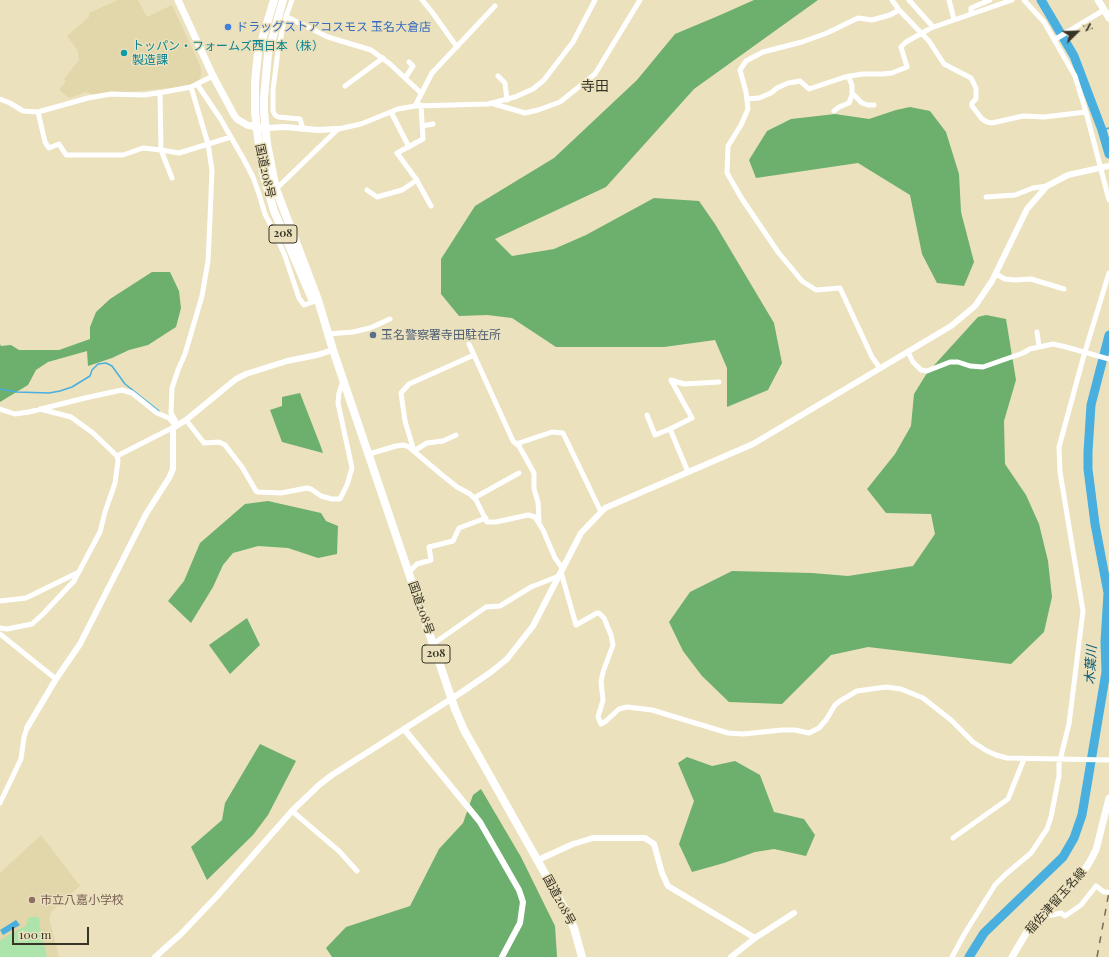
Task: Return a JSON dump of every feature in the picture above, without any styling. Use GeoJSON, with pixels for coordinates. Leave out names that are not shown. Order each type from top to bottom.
{"type":"FeatureCollection","features":[{"type":"Feature","properties":{"kind":"highway","name":"国道208号"},"geometry":{"type":"LineString","coordinates":[[274,0],[258,53],[254,97],[263,172],[274,211],[328,334]]}},
{"type":"Feature","properties":{"kind":"highway","name":"国道208号"},"geometry":{"type":"LineString","coordinates":[[283,0],[268,54],[264,98],[269,157],[276,189],[318,300],[343,380],[455,709],[464,730],[566,911],[574,928],[582,957]]}},
{"type":"Feature","properties":{"kind":"main road"},"geometry":{"type":"LineString","coordinates":[[178,0],[213,76],[237,119],[247,125],[257,128],[266,128]]}},
{"type":"Feature","properties":{"kind":"main road"},"geometry":{"type":"LineString","coordinates":[[1098,0],[1109,18]]}},
{"type":"Feature","properties":{"kind":"main road","name":"稲佐津留玉名線"},"geometry":{"type":"LineString","coordinates":[[1012,957],[1024,936],[1038,918],[1079,878],[1089,863],[1096,850],[1109,798]]}},
{"type":"Feature","properties":{"kind":"street"},"geometry":{"type":"LineString","coordinates":[[292,0],[282,32],[274,73],[274,111],[275,115],[278,117],[300,119],[303,129]]}},
{"type":"Feature","properties":{"kind":"street"},"geometry":{"type":"LineString","coordinates":[[422,0],[457,46]]}},
{"type":"Feature","properties":{"kind":"street"},"geometry":{"type":"LineString","coordinates":[[266,128],[285,127],[327,130],[338,129],[361,124],[391,112],[415,106],[462,106],[507,100],[533,89],[544,80],[573,42],[595,0]]}},
{"type":"Feature","properties":{"kind":"street"},"geometry":{"type":"LineString","coordinates":[[492,103],[525,113],[560,102],[596,74],[640,0]]}},
{"type":"Feature","properties":{"kind":"street"},"geometry":{"type":"LineString","coordinates":[[892,0],[899,10],[935,48],[944,64],[971,78],[976,88],[976,99],[972,103],[972,106],[982,119],[987,122],[992,123],[1023,116],[1044,117],[1086,112]]}},
{"type":"Feature","properties":{"kind":"street"},"geometry":{"type":"LineString","coordinates":[[909,0],[934,27]]}},
{"type":"Feature","properties":{"kind":"street"},"geometry":{"type":"LineString","coordinates":[[949,0],[954,19]]}},
{"type":"Feature","properties":{"kind":"street"},"geometry":{"type":"LineString","coordinates":[[971,14],[972,8],[990,0]]}},
{"type":"Feature","properties":{"kind":"street"},"geometry":{"type":"LineString","coordinates":[[747,99],[759,98],[788,83],[800,81],[809,89],[848,76],[892,73],[907,67],[900,47],[906,42],[934,27],[954,19],[1012,0]]}},
{"type":"Feature","properties":{"kind":"street"},"geometry":{"type":"LineString","coordinates":[[1024,0],[1044,22],[1056,39],[1074,76],[1086,112],[1109,200]]}},
{"type":"Feature","properties":{"kind":"street"},"geometry":{"type":"LineString","coordinates":[[415,106],[432,73],[495,6]]}},
{"type":"Feature","properties":{"kind":"street"},"geometry":{"type":"LineString","coordinates":[[1056,39],[1102,8]]}},
{"type":"Feature","properties":{"kind":"street"},"geometry":{"type":"LineString","coordinates":[[880,368],[872,357],[840,288],[816,290],[802,282],[778,252],[742,199],[727,173],[728,146],[741,126],[748,109],[740,70],[746,61],[763,52],[802,42],[827,33],[858,18],[872,20],[890,15],[899,10]]}},
{"type":"Feature","properties":{"kind":"street"},"geometry":{"type":"LineString","coordinates":[[287,16],[328,37],[371,50],[383,58],[421,93]]}},
{"type":"Feature","properties":{"kind":"street"},"geometry":{"type":"LineString","coordinates":[[345,86],[383,58]]}},
{"type":"Feature","properties":{"kind":"street"},"geometry":{"type":"LineString","coordinates":[[405,78],[412,66],[409,62]]}},
{"type":"Feature","properties":{"kind":"street"},"geometry":{"type":"LineString","coordinates":[[0,99],[23,111],[38,112],[88,98],[111,94],[144,95],[191,87],[213,76]]}},
{"type":"Feature","properties":{"kind":"street"},"geometry":{"type":"LineString","coordinates":[[498,76],[505,82],[507,100]]}},
{"type":"Feature","properties":{"kind":"street"},"geometry":{"type":"LineString","coordinates":[[834,111],[848,103],[852,93],[852,85],[848,76]]}},
{"type":"Feature","properties":{"kind":"street"},"geometry":{"type":"LineString","coordinates":[[197,84],[210,101],[253,177],[299,298],[304,306],[313,302]]}},
{"type":"Feature","properties":{"kind":"street"},"geometry":{"type":"LineString","coordinates":[[0,803],[21,759],[24,736],[29,730],[56,679],[80,644],[146,514],[169,478],[173,469],[176,426],[171,412],[172,388],[185,354],[202,296],[208,261],[212,170],[208,144],[191,87]]}},
{"type":"Feature","properties":{"kind":"street"},"geometry":{"type":"LineString","coordinates":[[160,93],[161,150],[172,178]]}},
{"type":"Feature","properties":{"kind":"street"},"geometry":{"type":"LineString","coordinates":[[852,93],[862,103],[868,105],[874,104]]}},
{"type":"Feature","properties":{"kind":"street"},"geometry":{"type":"LineString","coordinates":[[421,105],[423,139],[397,153],[417,180],[432,206]]}},
{"type":"Feature","properties":{"kind":"street"},"geometry":{"type":"LineString","coordinates":[[38,112],[45,142],[49,148],[59,144],[66,155],[124,155],[143,148],[179,153],[231,137]]}},
{"type":"Feature","properties":{"kind":"street"},"geometry":{"type":"LineString","coordinates":[[391,112],[409,147]]}},
{"type":"Feature","properties":{"kind":"street"},"geometry":{"type":"LineString","coordinates":[[422,126],[433,124]]}},
{"type":"Feature","properties":{"kind":"street"},"geometry":{"type":"LineString","coordinates":[[276,189],[338,129]]}},
{"type":"Feature","properties":{"kind":"street"},"geometry":{"type":"LineString","coordinates":[[986,197],[1015,195],[1033,188],[1047,186],[1068,175],[1109,166]]}},
{"type":"Feature","properties":{"kind":"street"},"geometry":{"type":"LineString","coordinates":[[367,190],[377,197],[402,190],[417,180]]}},
{"type":"Feature","properties":{"kind":"street"},"geometry":{"type":"LineString","coordinates":[[155,957],[218,895],[308,794],[332,775],[462,692],[507,659],[533,626],[581,533],[605,508],[753,444],[951,326],[975,306],[996,274],[1027,209],[1047,186]]}},
{"type":"Feature","properties":{"kind":"street"},"geometry":{"type":"LineString","coordinates":[[266,214],[274,211]]}},
{"type":"Feature","properties":{"kind":"street"},"geometry":{"type":"LineString","coordinates":[[952,957],[995,885],[1031,853],[1047,829],[1051,817],[1059,776],[1059,764],[1069,724],[1083,611],[1060,472],[1059,452],[1085,352],[1109,273]]}},
{"type":"Feature","properties":{"kind":"street"},"geometry":{"type":"LineString","coordinates":[[996,274],[1005,279],[1031,279],[1064,289]]}},
{"type":"Feature","properties":{"kind":"street"},"geometry":{"type":"LineString","coordinates":[[328,334],[353,332],[370,328],[390,319]]}},
{"type":"Feature","properties":{"kind":"street"},"geometry":{"type":"LineString","coordinates":[[1037,332],[1039,346]]}},
{"type":"Feature","properties":{"kind":"street"},"geometry":{"type":"LineString","coordinates":[[469,344],[513,441],[534,472],[534,489],[538,502],[539,523]]}},
{"type":"Feature","properties":{"kind":"street"},"geometry":{"type":"LineString","coordinates":[[908,352],[913,362],[921,370],[927,371],[950,362],[983,367],[1039,346],[1053,344],[1109,359]]}},
{"type":"Feature","properties":{"kind":"street"},"geometry":{"type":"LineString","coordinates":[[117,456],[186,420],[236,380],[246,374],[287,361],[333,350]]}},
{"type":"Feature","properties":{"kind":"street"},"geometry":{"type":"LineString","coordinates":[[414,451],[405,421],[401,393],[409,384],[474,355]]}},
{"type":"Feature","properties":{"kind":"street"},"geometry":{"type":"LineString","coordinates":[[186,420],[204,443],[218,442],[225,445],[242,466],[256,491],[281,493],[307,488],[321,496],[332,499],[340,499],[347,486],[352,468],[338,403],[343,380]]}},
{"type":"Feature","properties":{"kind":"street"},"geometry":{"type":"LineString","coordinates":[[647,415],[656,435],[670,429],[692,418],[672,380],[684,384],[719,382]]}},
{"type":"Feature","properties":{"kind":"street"},"geometry":{"type":"LineString","coordinates":[[0,409],[15,414],[122,390],[132,393],[157,413],[169,418],[176,426]]}},
{"type":"Feature","properties":{"kind":"street"},"geometry":{"type":"LineString","coordinates":[[0,628],[32,624],[74,580],[100,532],[105,512],[116,483],[117,456],[93,433],[71,417],[40,409]]}},
{"type":"Feature","properties":{"kind":"street"},"geometry":{"type":"LineString","coordinates":[[670,429],[688,472]]}},
{"type":"Feature","properties":{"kind":"street"},"geometry":{"type":"LineString","coordinates":[[516,444],[552,432],[563,433],[601,512]]}},
{"type":"Feature","properties":{"kind":"street"},"geometry":{"type":"LineString","coordinates":[[414,451],[427,444],[443,441],[456,435]]}},
{"type":"Feature","properties":{"kind":"street"},"geometry":{"type":"LineString","coordinates":[[369,454],[404,445],[414,451],[442,475],[474,498],[487,522],[496,522],[532,515],[537,518],[561,572],[576,625],[599,613],[604,618],[611,635],[613,645],[601,682],[603,700],[598,717],[601,724],[619,709],[627,707],[652,710],[728,733],[756,733],[782,730],[795,730],[809,733],[818,728],[826,720],[835,705],[840,701],[863,690],[886,687],[901,689],[922,698],[951,720],[973,742],[996,756],[1024,759],[1109,760]]}},
{"type":"Feature","properties":{"kind":"street"},"geometry":{"type":"LineString","coordinates":[[474,498],[519,473]]}},
{"type":"Feature","properties":{"kind":"street"},"geometry":{"type":"LineString","coordinates":[[409,572],[417,564],[431,560],[429,547],[453,541],[459,528],[486,518]]}},
{"type":"Feature","properties":{"kind":"street"},"geometry":{"type":"LineString","coordinates":[[0,601],[26,598],[78,572]]}},
{"type":"Feature","properties":{"kind":"street"},"geometry":{"type":"LineString","coordinates":[[433,644],[486,607],[500,606],[530,587],[561,572]]}},
{"type":"Feature","properties":{"kind":"street"},"geometry":{"type":"LineString","coordinates":[[0,634],[56,679]]}},
{"type":"Feature","properties":{"kind":"street"},"geometry":{"type":"LineString","coordinates":[[404,729],[480,822],[519,890],[523,902],[520,923],[502,957]]}},
{"type":"Feature","properties":{"kind":"street"},"geometry":{"type":"LineString","coordinates":[[953,838],[1008,800],[1024,759]]}},
{"type":"Feature","properties":{"kind":"street"},"geometry":{"type":"LineString","coordinates":[[292,811],[339,851],[357,871]]}},
{"type":"Feature","properties":{"kind":"street"},"geometry":{"type":"LineString","coordinates":[[538,860],[573,844],[593,838],[645,838],[654,844],[662,873],[668,886],[754,938]]}},
{"type":"Feature","properties":{"kind":"street"},"geometry":{"type":"LineString","coordinates":[[1038,918],[1062,913],[1065,916],[1080,905],[1096,886],[1104,892],[1109,892]]}},
{"type":"Feature","properties":{"kind":"street"},"geometry":{"type":"LineString","coordinates":[[731,957],[754,938],[794,913]]}},
{"type":"Feature","properties":{"kind":"shaded area"},"geometry":{"type":"Polygon","coordinates":[[[118,0],[138,0],[147,17],[172,5],[201,69],[199,80],[190,85],[180,87],[94,95],[86,92],[69,98],[59,90],[66,81],[64,79],[79,60],[78,51],[67,36],[89,17],[89,13],[118,0]]]}},
{"type":"Feature","properties":{"kind":"shaded area","name":"市立八嘉小学校"},"geometry":{"type":"Polygon","coordinates":[[[41,835],[80,886],[52,911],[49,918],[59,957],[0,957],[0,873],[41,835]]]}},
{"type":"Feature","properties":{"kind":"green space"},"geometry":{"type":"Polygon","coordinates":[[[754,0],[818,0],[694,89],[606,187],[495,239],[512,256],[554,249],[586,235],[654,198],[699,201],[715,224],[774,323],[782,363],[768,390],[727,407],[727,368],[715,340],[664,347],[556,347],[512,318],[487,315],[459,316],[441,294],[441,259],[475,206],[554,158],[637,80],[675,34],[754,0]]]}},
{"type":"Feature","properties":{"kind":"green space"},"geometry":{"type":"Polygon","coordinates":[[[910,107],[930,111],[946,132],[959,174],[961,212],[974,262],[964,286],[937,283],[922,254],[910,195],[858,163],[756,178],[749,160],[767,131],[791,119],[835,114],[869,119],[910,107]]]}},
{"type":"Feature","properties":{"kind":"green space"},"geometry":{"type":"Polygon","coordinates":[[[152,272],[170,272],[179,291],[181,308],[176,327],[148,345],[129,350],[112,358],[88,366],[87,351],[48,362],[36,370],[28,385],[0,402],[0,344],[1,346],[11,345],[19,350],[59,350],[90,339],[90,327],[96,312],[110,299],[152,272]]]}},
{"type":"Feature","properties":{"kind":"green space"},"geometry":{"type":"Polygon","coordinates":[[[986,315],[1006,319],[1016,380],[1004,421],[1005,464],[1026,495],[1039,524],[1048,561],[1052,597],[1044,632],[1011,664],[868,647],[831,655],[782,704],[729,702],[702,676],[683,651],[669,622],[690,592],[732,571],[812,573],[848,576],[913,566],[935,534],[931,514],[886,513],[867,489],[895,454],[911,426],[914,394],[927,373],[978,317],[986,315]]]}},
{"type":"Feature","properties":{"kind":"green space"},"geometry":{"type":"Polygon","coordinates":[[[300,393],[323,453],[282,442],[270,410],[282,406],[282,397],[300,393]]]}},
{"type":"Feature","properties":{"kind":"green space"},"geometry":{"type":"Polygon","coordinates":[[[268,501],[321,513],[326,521],[338,526],[337,554],[318,558],[288,548],[258,546],[233,553],[223,565],[213,587],[191,623],[168,601],[184,581],[200,543],[245,504],[268,501]]]}},
{"type":"Feature","properties":{"kind":"green space"},"geometry":{"type":"Polygon","coordinates":[[[247,618],[260,645],[230,674],[209,645],[247,618]]]}},
{"type":"Feature","properties":{"kind":"green space"},"geometry":{"type":"Polygon","coordinates":[[[260,744],[296,761],[268,815],[253,835],[207,880],[191,847],[222,820],[225,803],[260,744]]]}},
{"type":"Feature","properties":{"kind":"green space"},"geometry":{"type":"Polygon","coordinates":[[[687,757],[712,766],[735,761],[760,775],[774,812],[804,819],[815,835],[806,856],[774,849],[755,852],[692,872],[679,844],[694,801],[678,763],[687,757]]]}},
{"type":"Feature","properties":{"kind":"green space"},"geometry":{"type":"Polygon","coordinates":[[[481,789],[521,857],[555,926],[557,957],[332,957],[326,948],[346,927],[410,906],[439,849],[463,823],[473,795],[481,789]]]}},
{"type":"Feature","properties":{"kind":"green space"},"geometry":{"type":"Polygon","coordinates":[[[29,917],[39,917],[47,957],[0,957],[0,941],[26,926],[29,917]]]}},
{"type":"Feature","properties":{"kind":"water"},"geometry":{"type":"Polygon","coordinates":[[[16,920],[20,925],[3,935],[0,930],[16,920]]]}},
{"type":"Feature","properties":{"kind":"waterway","name":"木葉川"},"geometry":{"type":"LineString","coordinates":[[1041,0],[1074,56],[1102,130],[1109,154]]}},
{"type":"Feature","properties":{"kind":"waterway","name":"木葉川"},"geometry":{"type":"LineString","coordinates":[[1102,130],[1109,128]]}},
{"type":"Feature","properties":{"kind":"waterway","name":"木葉川"},"geometry":{"type":"LineString","coordinates":[[969,957],[984,933],[1063,857],[1074,838],[1082,815],[1106,672],[1105,642],[1108,593],[1095,524],[1088,469],[1088,452],[1091,405],[1109,335]]}},
{"type":"Feature","properties":{"kind":"waterway"},"geometry":{"type":"LineString","coordinates":[[0,389],[17,392],[49,393],[60,391],[72,387],[90,376],[92,370],[98,364],[106,363],[112,366],[125,384],[159,411]]}},
{"type":"Feature","properties":{"kind":"railway"},"geometry":{"type":"LineString","coordinates":[[1097,957],[1109,892]]}},
{"type":"Feature","properties":{"kind":"place","name":"ドラッグストアコスモス 玉名大倉店"},"geometry":{"type":"Point","coordinates":[228,27]}},
{"type":"Feature","properties":{"kind":"place","name":"トッパン・フォームズ西日本（株） 製造課"},"geometry":{"type":"Point","coordinates":[124,53]}},
{"type":"Feature","properties":{"kind":"place","name":"玉名警察署寺田駐在所"},"geometry":{"type":"Point","coordinates":[373,335]}},
{"type":"Feature","properties":{"kind":"place","name":"市立八嘉小学校"},"geometry":{"type":"Point","coordinates":[32,900]}},
{"type":"Feature","properties":{"kind":"district","name":"寺田"},"geometry":{"type":"Point","coordinates":[595,87]}}]}
